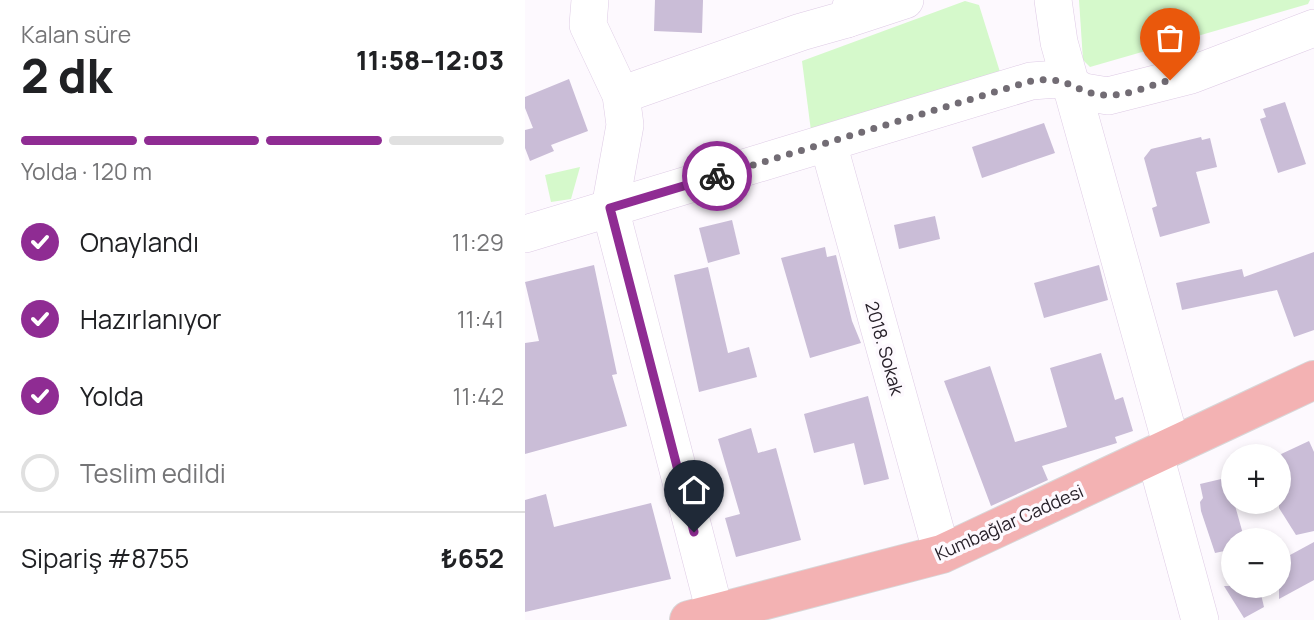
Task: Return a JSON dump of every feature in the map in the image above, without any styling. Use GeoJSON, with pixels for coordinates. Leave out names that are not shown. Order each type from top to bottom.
{"type":"FeatureCollection","features":[{"type":"Feature","properties":{"kind":"main road","name":"Kumbağlar Caddesi"},"geometry":{"type":"LineString","coordinates":[[707,618],[942,554],[1314,380]]}},
{"type":"Feature","properties":{"kind":"street"},"geometry":{"type":"LineString","coordinates":[[590,0],[588,25],[621,96],[625,125],[610,208],[707,618]]}},
{"type":"Feature","properties":{"kind":"street"},"geometry":{"type":"LineString","coordinates":[[621,96],[801,32],[850,10],[905,0]]}},
{"type":"Feature","properties":{"kind":"street"},"geometry":{"type":"LineString","coordinates":[[1053,0],[1059,41],[1163,451],[1200,620]]}},
{"type":"Feature","properties":{"kind":"street"},"geometry":{"type":"LineString","coordinates":[[525,234],[1031,81],[1049,78],[1071,83],[1084,92],[1108,96],[1191,75],[1314,28]]}},
{"type":"Feature","properties":{"kind":"street","name":"2018. Sokak"},"geometry":{"type":"LineString","coordinates":[[828,143],[942,554]]}},
{"type":"Feature","properties":{"kind":"green space"},"geometry":{"type":"Polygon","coordinates":[[[1079,0],[1310,0],[1308,4],[1090,67],[1083,60],[1079,0]]]}},
{"type":"Feature","properties":{"kind":"green space"},"geometry":{"type":"Polygon","coordinates":[[[965,1],[979,5],[1000,72],[811,131],[802,61],[965,1]]]}},
{"type":"Feature","properties":{"kind":"green space"},"geometry":{"type":"Polygon","coordinates":[[[580,167],[571,199],[551,202],[545,175],[580,167]]]}},
{"type":"Feature","properties":{"kind":"building"},"geometry":{"type":"Polygon","coordinates":[[[655,0],[703,0],[702,33],[654,31],[655,0]]]}},
{"type":"Feature","properties":{"kind":"building"},"geometry":{"type":"Polygon","coordinates":[[[569,79],[588,131],[551,145],[554,151],[530,161],[525,148],[525,130],[533,128],[525,108],[525,97],[569,79]]]}},
{"type":"Feature","properties":{"kind":"building"},"geometry":{"type":"Polygon","coordinates":[[[1285,102],[1306,164],[1278,173],[1260,119],[1266,117],[1263,109],[1285,102]]]}},
{"type":"Feature","properties":{"kind":"building"},"geometry":{"type":"Polygon","coordinates":[[[1044,123],[1055,153],[982,178],[972,147],[1044,123]]]}},
{"type":"Feature","properties":{"kind":"building"},"geometry":{"type":"Polygon","coordinates":[[[1201,137],[1202,140],[1210,138],[1217,167],[1196,172],[1210,223],[1160,237],[1152,208],[1157,206],[1144,158],[1151,149],[1201,137]]]}},
{"type":"Feature","properties":{"kind":"building"},"geometry":{"type":"Polygon","coordinates":[[[935,216],[940,239],[899,249],[894,225],[935,216]]]}},
{"type":"Feature","properties":{"kind":"building"},"geometry":{"type":"Polygon","coordinates":[[[732,220],[740,254],[708,263],[699,228],[732,220]]]}},
{"type":"Feature","properties":{"kind":"building"},"geometry":{"type":"Polygon","coordinates":[[[825,247],[827,257],[836,255],[852,321],[861,343],[810,358],[781,258],[825,247]]]}},
{"type":"Feature","properties":{"kind":"building"},"geometry":{"type":"Polygon","coordinates":[[[1314,252],[1314,330],[1294,337],[1277,290],[1182,310],[1176,283],[1242,269],[1244,277],[1314,252]]]}},
{"type":"Feature","properties":{"kind":"building"},"geometry":{"type":"Polygon","coordinates":[[[594,265],[617,374],[612,375],[627,426],[525,454],[525,343],[539,341],[525,282],[594,265]]]}},
{"type":"Feature","properties":{"kind":"building"},"geometry":{"type":"Polygon","coordinates":[[[1099,265],[1108,300],[1044,318],[1034,283],[1099,265]]]}},
{"type":"Feature","properties":{"kind":"building"},"geometry":{"type":"Polygon","coordinates":[[[708,267],[728,353],[749,347],[757,377],[699,392],[674,275],[708,267]]]}},
{"type":"Feature","properties":{"kind":"building"},"geometry":{"type":"Polygon","coordinates":[[[1101,353],[1115,400],[1123,397],[1133,431],[1115,437],[1117,443],[1042,466],[1048,480],[991,506],[944,381],[990,366],[1015,442],[1067,427],[1050,368],[1101,353]]]}},
{"type":"Feature","properties":{"kind":"building"},"geometry":{"type":"Polygon","coordinates":[[[868,396],[889,479],[864,485],[854,443],[814,453],[804,414],[868,396]]]}},
{"type":"Feature","properties":{"kind":"building"},"geometry":{"type":"Polygon","coordinates":[[[751,428],[758,453],[776,448],[801,540],[736,557],[725,518],[740,514],[718,439],[751,428]]]}},
{"type":"Feature","properties":{"kind":"building"},"geometry":{"type":"Polygon","coordinates":[[[1309,441],[1314,452],[1314,531],[1296,535],[1283,514],[1291,514],[1291,449],[1309,441]]]}},
{"type":"Feature","properties":{"kind":"building"},"geometry":{"type":"Polygon","coordinates":[[[1221,479],[1221,514],[1237,514],[1241,528],[1221,528],[1221,552],[1215,553],[1201,511],[1200,502],[1203,498],[1200,484],[1221,479]]]}},
{"type":"Feature","properties":{"kind":"building"},"geometry":{"type":"Polygon","coordinates":[[[546,494],[554,527],[651,503],[671,579],[525,612],[525,500],[546,494]]]}},
{"type":"Feature","properties":{"kind":"building"},"geometry":{"type":"Polygon","coordinates":[[[1314,542],[1314,580],[1291,592],[1291,554],[1314,542]]]}},
{"type":"Feature","properties":{"kind":"building"},"geometry":{"type":"Polygon","coordinates":[[[1232,598],[1262,598],[1264,607],[1244,618],[1232,598]]]}},
{"type":"Feature","properties":{"kind":"way so far"},"geometry":{"type":"LineString","coordinates":[[717,176],[1031,81],[1058,79],[1071,83],[1084,92],[1108,96],[1170,80]]}},
{"type":"Feature","properties":{"kind":"route"},"geometry":{"type":"LineString","coordinates":[[694,532],[610,208],[717,176]]}}]}
